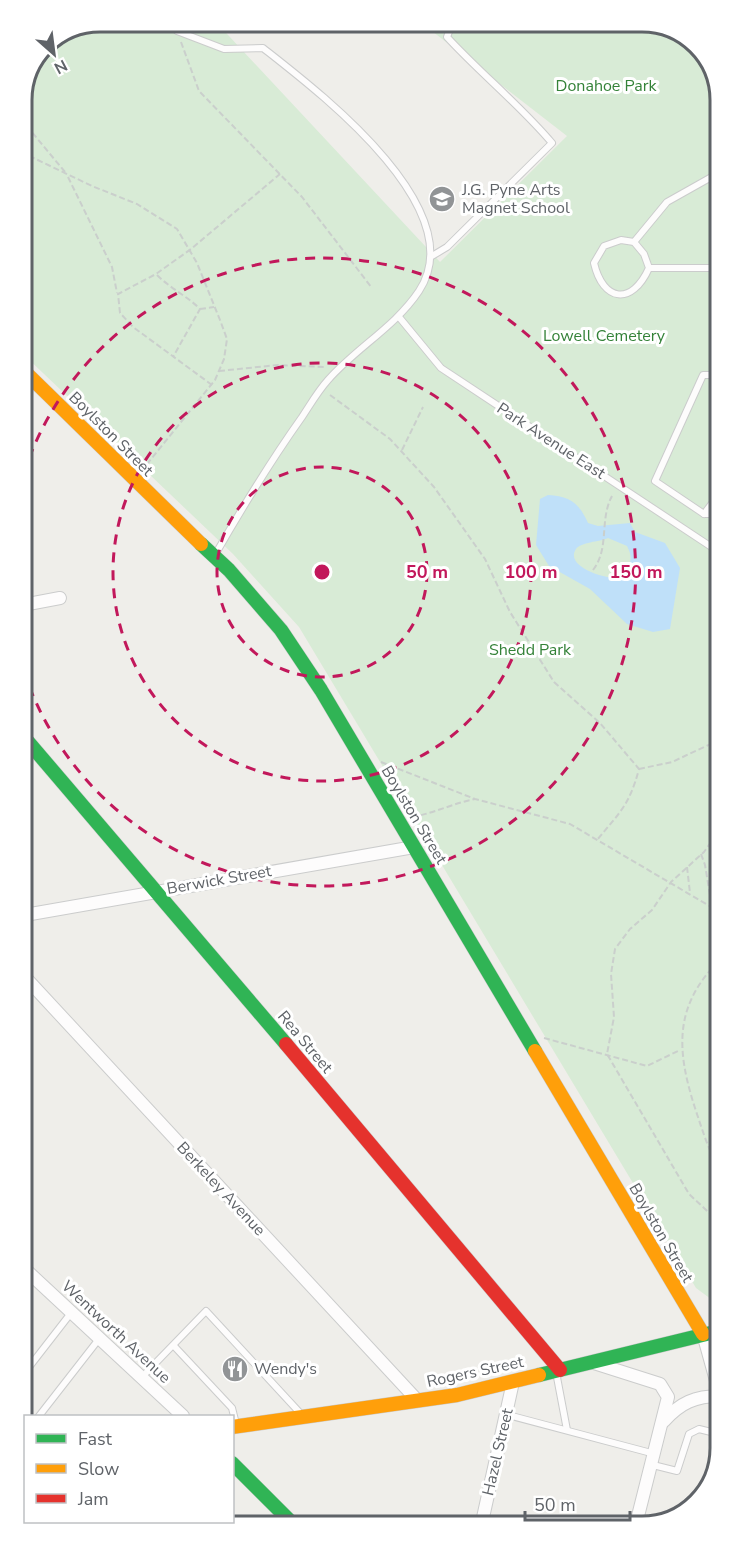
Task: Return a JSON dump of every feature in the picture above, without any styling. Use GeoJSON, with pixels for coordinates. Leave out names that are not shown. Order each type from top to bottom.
{"type":"FeatureCollection","features":[{"type":"Feature","properties":{"kind":"main road","name":"Boylston Street"},"geometry":{"type":"LineString","coordinates":[[32,379],[133,480],[214,556],[281,630],[321,690],[703,1334]]}},
{"type":"Feature","properties":{"kind":"main road","name":"Rea Street"},"geometry":{"type":"LineString","coordinates":[[32,746],[558,1371]]}},
{"type":"Feature","properties":{"kind":"main road","name":"Rogers Street"},"geometry":{"type":"LineString","coordinates":[[235,1426],[417,1400],[513,1382],[710,1332]]}},
{"type":"Feature","properties":{"kind":"main road"},"geometry":{"type":"LineString","coordinates":[[234,1465],[284,1515]]}},
{"type":"Feature","properties":{"kind":"street"},"geometry":{"type":"LineString","coordinates":[[32,603],[60,598]]}},
{"type":"Feature","properties":{"kind":"street","name":"Berwick Street"},"geometry":{"type":"LineString","coordinates":[[32,914],[414,847]]}},
{"type":"Feature","properties":{"kind":"street","name":"Berkeley Avenue"},"geometry":{"type":"LineString","coordinates":[[32,985],[417,1400]]}},
{"type":"Feature","properties":{"kind":"street","name":"Wentworth Avenue"},"geometry":{"type":"LineString","coordinates":[[32,1276],[182,1415]]}},
{"type":"Feature","properties":{"kind":"street"},"geometry":{"type":"LineString","coordinates":[[703,1334],[710,1360]]}},
{"type":"Feature","properties":{"kind":"street"},"geometry":{"type":"LineString","coordinates":[[594,1363],[660,1384],[668,1397],[639,1516]]}},
{"type":"Feature","properties":{"kind":"street","name":"Hazel Street"},"geometry":{"type":"LineString","coordinates":[[484,1516],[508,1414],[513,1382]]}},
{"type":"Feature","properties":{"kind":"street"},"geometry":{"type":"LineString","coordinates":[[663,1422],[678,1406],[710,1396]]}},
{"type":"Feature","properties":{"kind":"lane"},"geometry":{"type":"LineString","coordinates":[[180,32],[224,49],[263,48],[357,126],[419,206],[431,240],[432,256],[420,289],[399,317],[328,380],[270,462],[214,556]]}},
{"type":"Feature","properties":{"kind":"lane"},"geometry":{"type":"LineString","coordinates":[[432,256],[447,247],[552,143],[527,114],[474,67],[447,37],[449,32]]}},
{"type":"Feature","properties":{"kind":"lane"},"geometry":{"type":"LineString","coordinates":[[634,242],[667,202],[710,178]]}},
{"type":"Feature","properties":{"kind":"lane"},"geometry":{"type":"LineString","coordinates":[[621,240],[634,242],[644,254],[649,268],[642,285],[632,294],[620,294],[608,290],[596,274],[594,263],[604,246],[621,240]]}},
{"type":"Feature","properties":{"kind":"lane"},"geometry":{"type":"LineString","coordinates":[[649,268],[710,268]]}},
{"type":"Feature","properties":{"kind":"lane","name":"Park Avenue East"},"geometry":{"type":"LineString","coordinates":[[399,317],[441,368],[710,546]]}},
{"type":"Feature","properties":{"kind":"lane"},"geometry":{"type":"LineString","coordinates":[[710,375],[704,375],[655,481],[704,514],[710,514]]}},
{"type":"Feature","properties":{"kind":"lane"},"geometry":{"type":"LineString","coordinates":[[704,514],[710,506]]}},
{"type":"Feature","properties":{"kind":"lane"},"geometry":{"type":"LineString","coordinates":[[141,1378],[206,1311],[303,1417]]}},
{"type":"Feature","properties":{"kind":"lane"},"geometry":{"type":"LineString","coordinates":[[32,1363],[70,1313]]}},
{"type":"Feature","properties":{"kind":"lane"},"geometry":{"type":"LineString","coordinates":[[40,1415],[99,1339]]}},
{"type":"Feature","properties":{"kind":"lane"},"geometry":{"type":"LineString","coordinates":[[174,1346],[232,1408],[233,1415]]}},
{"type":"Feature","properties":{"kind":"lane"},"geometry":{"type":"LineString","coordinates":[[558,1371],[567,1431]]}},
{"type":"Feature","properties":{"kind":"lane"},"geometry":{"type":"LineString","coordinates":[[508,1414],[654,1459],[677,1471],[689,1434],[699,1429],[710,1432]]}},
{"type":"Feature","properties":{"kind":"path"},"geometry":{"type":"LineString","coordinates":[[177,32],[199,91],[302,197],[372,288]]}},
{"type":"Feature","properties":{"kind":"path"},"geometry":{"type":"LineString","coordinates":[[32,132],[68,175],[112,267],[120,313],[133,327],[212,385]]}},
{"type":"Feature","properties":{"kind":"path"},"geometry":{"type":"LineString","coordinates":[[32,157],[161,217],[177,229],[191,249],[227,339],[219,371],[212,385],[133,480]]}},
{"type":"Feature","properties":{"kind":"path"},"geometry":{"type":"LineString","coordinates":[[118,294],[156,274],[191,249],[280,174]]}},
{"type":"Feature","properties":{"kind":"path"},"geometry":{"type":"LineString","coordinates":[[156,274],[172,290],[192,300],[200,309]]}},
{"type":"Feature","properties":{"kind":"path"},"geometry":{"type":"LineString","coordinates":[[200,309],[214,307]]}},
{"type":"Feature","properties":{"kind":"path"},"geometry":{"type":"LineString","coordinates":[[173,357],[200,309]]}},
{"type":"Feature","properties":{"kind":"path"},"geometry":{"type":"LineString","coordinates":[[219,371],[278,365],[344,366]]}},
{"type":"Feature","properties":{"kind":"path"},"geometry":{"type":"LineString","coordinates":[[327,394],[402,450],[448,505],[485,559],[510,612],[554,682],[600,723],[639,769]]}},
{"type":"Feature","properties":{"kind":"path"},"geometry":{"type":"LineString","coordinates":[[402,450],[423,407]]}},
{"type":"Feature","properties":{"kind":"path"},"geometry":{"type":"LineString","coordinates":[[593,570],[600,560],[604,542],[606,506],[612,496]]}},
{"type":"Feature","properties":{"kind":"path"},"geometry":{"type":"LineString","coordinates":[[639,769],[672,762],[710,744]]}},
{"type":"Feature","properties":{"kind":"path"},"geometry":{"type":"LineString","coordinates":[[376,760],[476,799],[570,824],[710,906]]}},
{"type":"Feature","properties":{"kind":"path"},"geometry":{"type":"LineString","coordinates":[[597,840],[626,806],[632,795],[639,769]]}},
{"type":"Feature","properties":{"kind":"path"},"geometry":{"type":"LineString","coordinates":[[411,817],[437,813],[460,802],[476,799]]}},
{"type":"Feature","properties":{"kind":"path"},"geometry":{"type":"LineString","coordinates":[[710,844],[671,882],[652,910],[630,929],[615,949],[611,974],[614,1017],[607,1054],[689,1194],[710,1214]]}},
{"type":"Feature","properties":{"kind":"path"},"geometry":{"type":"LineString","coordinates":[[701,854],[710,897]]}},
{"type":"Feature","properties":{"kind":"path"},"geometry":{"type":"LineString","coordinates":[[687,867],[690,893]]}},
{"type":"Feature","properties":{"kind":"path"},"geometry":{"type":"LineString","coordinates":[[710,969],[692,997],[683,1022],[681,1049],[685,1072],[710,1150]]}},
{"type":"Feature","properties":{"kind":"path"},"geometry":{"type":"LineString","coordinates":[[538,1036],[647,1066],[681,1049]]}},
{"type":"Feature","properties":{"kind":"green space","name":"Shedd Park"},"geometry":{"type":"Polygon","coordinates":[[[225,32],[440,262],[567,136],[433,32],[646,32],[672,38],[686,48],[704,73],[710,99],[710,1298],[696,1288],[299,627],[233,554],[32,363],[32,95],[37,73],[51,51],[73,37],[86,33],[225,32]]]}},
{"type":"Feature","properties":{"kind":"water"},"geometry":{"type":"Polygon","coordinates":[[[548,495],[568,499],[581,510],[588,523],[598,526],[630,523],[635,532],[665,543],[680,568],[670,629],[653,632],[627,624],[590,589],[549,566],[536,545],[540,499],[548,495]],[[608,538],[578,547],[574,555],[576,561],[588,571],[617,578],[630,564],[627,546],[608,538]]]}},
{"type":"Feature","properties":{"kind":"traffic: fast"},"geometry":{"type":"LineString","coordinates":[[201,544],[229,570],[281,630],[321,690],[535,1051]]}},
{"type":"Feature","properties":{"kind":"traffic: fast"},"geometry":{"type":"LineString","coordinates":[[32,746],[286,1044]]}},
{"type":"Feature","properties":{"kind":"traffic: fast"},"geometry":{"type":"LineString","coordinates":[[539,1375],[710,1333]]}},
{"type":"Feature","properties":{"kind":"traffic: fast"},"geometry":{"type":"LineString","coordinates":[[234,1465],[284,1515]]}},
{"type":"Feature","properties":{"kind":"traffic: slow"},"geometry":{"type":"LineString","coordinates":[[32,379],[201,544]]}},
{"type":"Feature","properties":{"kind":"traffic: slow"},"geometry":{"type":"LineString","coordinates":[[535,1051],[703,1334]]}},
{"type":"Feature","properties":{"kind":"traffic: slow"},"geometry":{"type":"LineString","coordinates":[[234,1427],[457,1395],[539,1375]]}},
{"type":"Feature","properties":{"kind":"traffic: jam"},"geometry":{"type":"LineString","coordinates":[[286,1044],[560,1370]]}},
{"type":"Feature","properties":{"kind":"place","name":"J.G. Pyne Arts Magnet School"},"geometry":{"type":"Point","coordinates":[442,199]}},
{"type":"Feature","properties":{"kind":"place","name":"Wendy's"},"geometry":{"type":"Point","coordinates":[235,1369]}},
{"type":"Feature","properties":{"kind":"park label","name":"Donahoe Park"},"geometry":{"type":"Point","coordinates":[606,86]}},
{"type":"Feature","properties":{"kind":"park label","name":"Lowell Cemetery"},"geometry":{"type":"Point","coordinates":[604,336]}}]}
